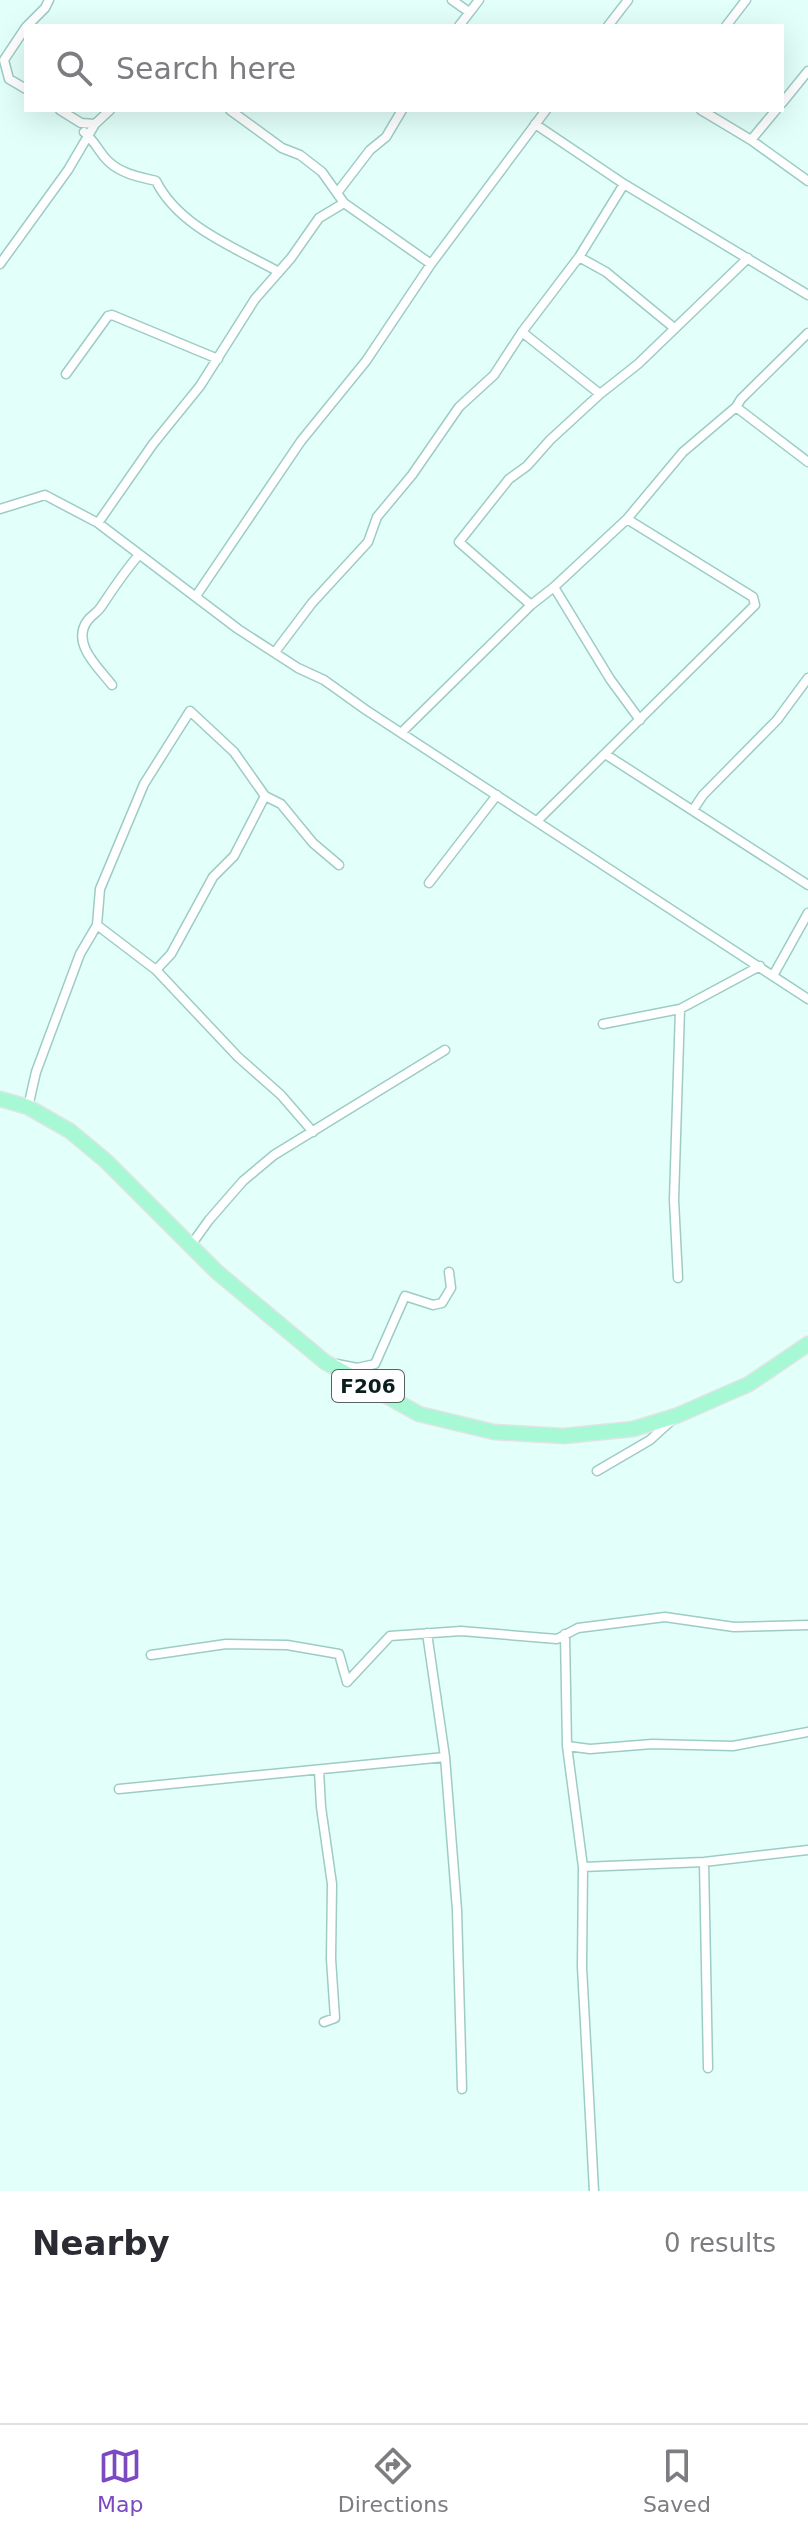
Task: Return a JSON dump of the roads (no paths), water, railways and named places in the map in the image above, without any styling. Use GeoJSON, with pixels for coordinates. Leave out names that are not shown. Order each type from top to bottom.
{"type":"FeatureCollection","features":[{"type":"Feature","properties":{"kind":"main road","name":"F206"},"geometry":{"type":"LineString","coordinates":[[0,1099],[28,1107],[70,1131],[106,1161],[217,1272],[325,1362],[419,1414],[494,1432],[564,1436],[633,1429],[676,1416],[749,1384],[808,1344]]}},
{"type":"Feature","properties":{"kind":"street"},"geometry":{"type":"LineString","coordinates":[[28,24],[49,0]]}},
{"type":"Feature","properties":{"kind":"street"},"geometry":{"type":"LineString","coordinates":[[452,0],[469,12]]}},
{"type":"Feature","properties":{"kind":"street"},"geometry":{"type":"LineString","coordinates":[[460,24],[479,0]]}},
{"type":"Feature","properties":{"kind":"street"},"geometry":{"type":"LineString","coordinates":[[610,24],[628,0]]}},
{"type":"Feature","properties":{"kind":"street"},"geometry":{"type":"LineString","coordinates":[[728,24],[746,0]]}},
{"type":"Feature","properties":{"kind":"street"},"geometry":{"type":"LineString","coordinates":[[24,29],[5,57],[4,80],[24,88]]}},
{"type":"Feature","properties":{"kind":"street"},"geometry":{"type":"LineString","coordinates":[[784,101],[808,71]]}},
{"type":"Feature","properties":{"kind":"street"},"geometry":{"type":"LineString","coordinates":[[63,112],[81,123],[95,124]]}},
{"type":"Feature","properties":{"kind":"street"},"geometry":{"type":"LineString","coordinates":[[0,264],[68,170],[95,124],[108,112]]}},
{"type":"Feature","properties":{"kind":"street"},"geometry":{"type":"LineString","coordinates":[[233,112],[282,148],[300,155],[322,172],[344,203],[431,264]]}},
{"type":"Feature","properties":{"kind":"street"},"geometry":{"type":"LineString","coordinates":[[337,193],[370,150],[386,137],[401,112]]}},
{"type":"Feature","properties":{"kind":"street"},"geometry":{"type":"LineString","coordinates":[[196,596],[301,441],[366,361],[431,264],[544,112]]}},
{"type":"Feature","properties":{"kind":"street"},"geometry":{"type":"LineString","coordinates":[[704,112],[751,140],[808,181]]}},
{"type":"Feature","properties":{"kind":"street"},"geometry":{"type":"LineString","coordinates":[[751,140],[774,112]]}},
{"type":"Feature","properties":{"kind":"street"},"geometry":{"type":"LineString","coordinates":[[535,124],[624,184],[808,295]]}},
{"type":"Feature","properties":{"kind":"street"},"geometry":{"type":"LineString","coordinates":[[84,132],[95,140],[107,161],[128,174],[156,181],[164,197],[204,231],[279,272]]}},
{"type":"Feature","properties":{"kind":"street"},"geometry":{"type":"LineString","coordinates":[[275,652],[312,603],[368,542],[377,517],[412,475],[459,407],[494,375],[522,332],[579,257],[624,184]]}},
{"type":"Feature","properties":{"kind":"street"},"geometry":{"type":"LineString","coordinates":[[98,523],[218,359],[255,299],[319,218],[344,203]]}},
{"type":"Feature","properties":{"kind":"street"},"geometry":{"type":"LineString","coordinates":[[579,257],[606,272],[673,327]]}},
{"type":"Feature","properties":{"kind":"street"},"geometry":{"type":"LineString","coordinates":[[531,605],[459,542],[509,479],[527,466],[600,394],[638,364],[748,258]]}},
{"type":"Feature","properties":{"kind":"street"},"geometry":{"type":"LineString","coordinates":[[66,374],[108,316],[112,315],[218,359]]}},
{"type":"Feature","properties":{"kind":"street"},"geometry":{"type":"LineString","coordinates":[[522,332],[600,394]]}},
{"type":"Feature","properties":{"kind":"street"},"geometry":{"type":"LineString","coordinates":[[402,732],[531,605],[627,519],[683,452],[736,407],[808,333]]}},
{"type":"Feature","properties":{"kind":"street"},"geometry":{"type":"LineString","coordinates":[[736,407],[808,462]]}},
{"type":"Feature","properties":{"kind":"street"},"geometry":{"type":"LineString","coordinates":[[0,509],[45,495],[98,523],[238,629],[298,668],[324,680],[808,999]]}},
{"type":"Feature","properties":{"kind":"street"},"geometry":{"type":"LineString","coordinates":[[538,820],[755,605],[753,597],[627,519]]}},
{"type":"Feature","properties":{"kind":"street"},"geometry":{"type":"LineString","coordinates":[[112,685],[85,648],[83,631],[138,556]]}},
{"type":"Feature","properties":{"kind":"street"},"geometry":{"type":"LineString","coordinates":[[554,587],[610,679],[640,720]]}},
{"type":"Feature","properties":{"kind":"street"},"geometry":{"type":"LineString","coordinates":[[693,810],[703,795],[777,720],[808,678]]}},
{"type":"Feature","properties":{"kind":"street"},"geometry":{"type":"LineString","coordinates":[[28,1107],[36,1072],[76,966],[97,925],[100,889],[144,784],[190,711],[234,752],[265,796],[281,804],[313,843],[339,865]]}},
{"type":"Feature","properties":{"kind":"street"},"geometry":{"type":"LineString","coordinates":[[605,754],[808,885]]}},
{"type":"Feature","properties":{"kind":"street"},"geometry":{"type":"LineString","coordinates":[[429,883],[497,795]]}},
{"type":"Feature","properties":{"kind":"street"},"geometry":{"type":"LineString","coordinates":[[156,970],[171,954],[213,877],[234,856],[265,796]]}},
{"type":"Feature","properties":{"kind":"street"},"geometry":{"type":"LineString","coordinates":[[774,974],[808,913]]}},
{"type":"Feature","properties":{"kind":"street"},"geometry":{"type":"LineString","coordinates":[[97,925],[156,970],[238,1057],[281,1095],[313,1132]]}},
{"type":"Feature","properties":{"kind":"street"},"geometry":{"type":"LineString","coordinates":[[603,1024],[680,1009],[760,966]]}},
{"type":"Feature","properties":{"kind":"street"},"geometry":{"type":"LineString","coordinates":[[678,1278],[674,1200],[680,1009]]}},
{"type":"Feature","properties":{"kind":"street"},"geometry":{"type":"LineString","coordinates":[[191,1245],[243,1181],[274,1155],[445,1050]]}},
{"type":"Feature","properties":{"kind":"street"},"geometry":{"type":"LineString","coordinates":[[325,1362],[357,1368],[375,1364],[405,1296],[433,1305],[442,1303],[451,1288],[449,1272]]}},
{"type":"Feature","properties":{"kind":"street"},"geometry":{"type":"LineString","coordinates":[[597,1471],[650,1440],[676,1416]]}},
{"type":"Feature","properties":{"kind":"street"},"geometry":{"type":"LineString","coordinates":[[151,1655],[226,1644],[287,1645],[339,1654],[347,1682],[390,1636],[461,1631],[557,1639],[578,1628],[665,1617],[734,1627],[808,1625]]}},
{"type":"Feature","properties":{"kind":"street"},"geometry":{"type":"LineString","coordinates":[[427,1633],[445,1757],[457,1910],[462,2089]]}},
{"type":"Feature","properties":{"kind":"street"},"geometry":{"type":"LineString","coordinates":[[565,1634],[567,1746],[583,1867],[582,1967],[594,2191]]}},
{"type":"Feature","properties":{"kind":"street"},"geometry":{"type":"LineString","coordinates":[[567,1746],[590,1749],[652,1744],[733,1746],[808,1732]]}},
{"type":"Feature","properties":{"kind":"street"},"geometry":{"type":"LineString","coordinates":[[119,1789],[445,1757]]}},
{"type":"Feature","properties":{"kind":"street"},"geometry":{"type":"LineString","coordinates":[[319,1770],[332,1884],[331,1959],[335,2018],[324,2022]]}},
{"type":"Feature","properties":{"kind":"street"},"geometry":{"type":"LineString","coordinates":[[583,1867],[704,1862],[808,1850]]}},
{"type":"Feature","properties":{"kind":"street"},"geometry":{"type":"LineString","coordinates":[[704,1862],[708,2068]]}}]}
